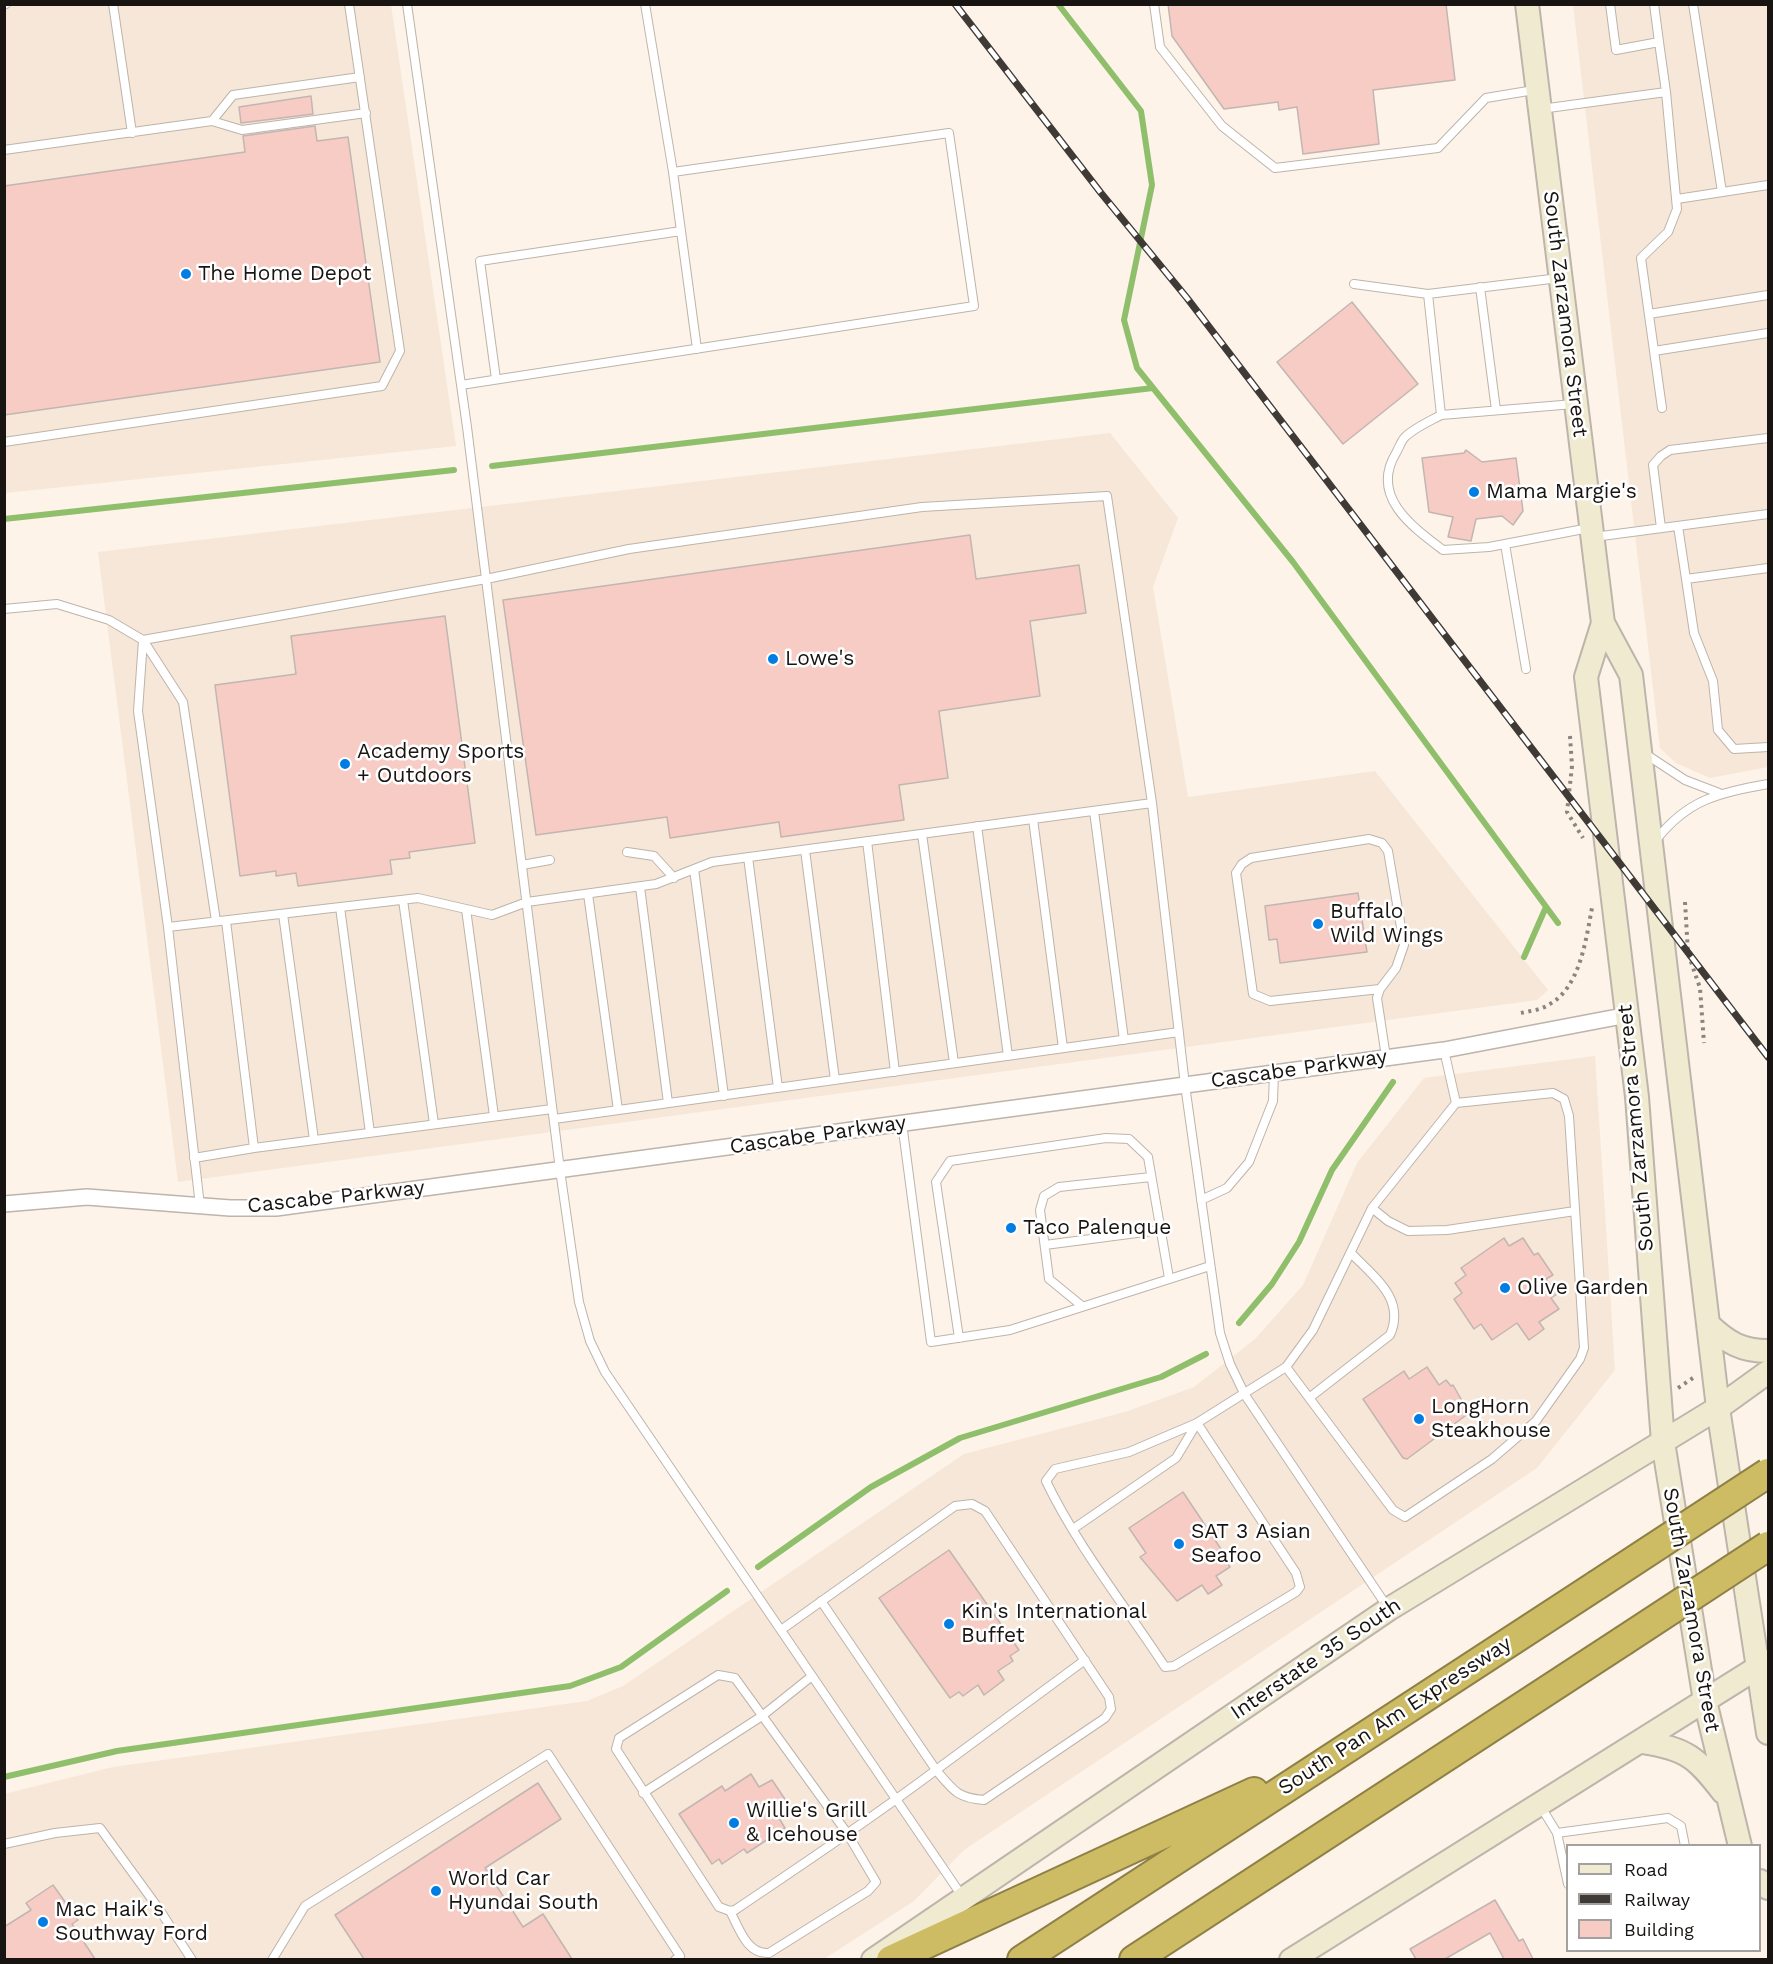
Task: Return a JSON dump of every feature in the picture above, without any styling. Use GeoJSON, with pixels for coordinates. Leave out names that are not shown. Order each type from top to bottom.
{"type":"FeatureCollection","features":[{"type":"Feature","properties":{"kind":"highway","name":"South Pan Am Expressway"},"geometry":{"type":"LineString","coordinates":[[1022,1959],[1768,1473]]}},
{"type":"Feature","properties":{"kind":"highway"},"geometry":{"type":"LineString","coordinates":[[1134,1959],[1768,1546]]}},
{"type":"Feature","properties":{"kind":"highway"},"geometry":{"type":"LineString","coordinates":[[891,1959],[1203,1814],[1328,1760]]}},
{"type":"Feature","properties":{"kind":"main road","name":"South Zarzamora Street"},"geometry":{"type":"LineString","coordinates":[[1527,4],[1603,623],[1631,675],[1718,1408],[1763,1664],[1768,1733]]}},
{"type":"Feature","properties":{"kind":"main road","name":"South Zarzamora Street"},"geometry":{"type":"LineString","coordinates":[[1603,623],[1586,677],[1637,1097],[1663,1442],[1705,1701],[1740,1844]]}},
{"type":"Feature","properties":{"kind":"main road"},"geometry":{"type":"LineString","coordinates":[[1708,1325],[1728,1344],[1750,1351],[1768,1351]]}},
{"type":"Feature","properties":{"kind":"main road","name":"Interstate 35 South"},"geometry":{"type":"LineString","coordinates":[[873,1959],[1389,1609],[1718,1408],[1768,1372]]}},
{"type":"Feature","properties":{"kind":"main road"},"geometry":{"type":"LineString","coordinates":[[1291,1959],[1642,1742],[1763,1664]]}},
{"type":"Feature","properties":{"kind":"main road"},"geometry":{"type":"LineString","coordinates":[[1642,1742],[1671,1746],[1699,1761],[1727,1798]]}},
{"type":"Feature","properties":{"kind":"street","name":"Cascabe Parkway"},"geometry":{"type":"LineString","coordinates":[[4,1204],[87,1197],[200,1206],[276,1208],[1444,1050],[1628,1015]]}},
{"type":"Feature","properties":{"kind":"lane"},"geometry":{"type":"LineString","coordinates":[[113,4],[132,133]]}},
{"type":"Feature","properties":{"kind":"lane"},"geometry":{"type":"LineString","coordinates":[[4,442],[382,386],[400,351],[349,4]]}},
{"type":"Feature","properties":{"kind":"lane"},"geometry":{"type":"LineString","coordinates":[[407,4],[461,385],[560,1170],[579,1302],[590,1341],[605,1372],[963,1898]]}},
{"type":"Feature","properties":{"kind":"lane"},"geometry":{"type":"LineString","coordinates":[[645,4],[673,172],[698,349]]}},
{"type":"Feature","properties":{"kind":"lane"},"geometry":{"type":"LineString","coordinates":[[1154,4],[1160,47],[1222,126],[1275,168],[1438,148],[1486,98],[1539,99],[1666,92]]}},
{"type":"Feature","properties":{"kind":"lane"},"geometry":{"type":"LineString","coordinates":[[1610,4],[1616,50],[1659,42]]}},
{"type":"Feature","properties":{"kind":"lane"},"geometry":{"type":"LineString","coordinates":[[1654,4],[1677,199],[1677,209],[1668,232],[1641,258],[1662,408]]}},
{"type":"Feature","properties":{"kind":"lane"},"geometry":{"type":"LineString","coordinates":[[1693,4],[1722,192]]}},
{"type":"Feature","properties":{"kind":"lane"},"geometry":{"type":"LineString","coordinates":[[212,121],[233,95],[360,77]]}},
{"type":"Feature","properties":{"kind":"lane"},"geometry":{"type":"LineString","coordinates":[[4,150],[212,121],[242,130],[366,113]]}},
{"type":"Feature","properties":{"kind":"lane"},"geometry":{"type":"LineString","coordinates":[[461,385],[974,306],[950,133],[673,172]]}},
{"type":"Feature","properties":{"kind":"lane"},"geometry":{"type":"LineString","coordinates":[[1677,199],[1768,185]]}},
{"type":"Feature","properties":{"kind":"lane"},"geometry":{"type":"LineString","coordinates":[[496,379],[480,261],[681,231]]}},
{"type":"Feature","properties":{"kind":"lane"},"geometry":{"type":"LineString","coordinates":[[1354,284],[1428,294],[1560,277]]}},
{"type":"Feature","properties":{"kind":"lane"},"geometry":{"type":"LineString","coordinates":[[1480,287],[1496,410]]}},
{"type":"Feature","properties":{"kind":"lane"},"geometry":{"type":"LineString","coordinates":[[1428,294],[1441,415]]}},
{"type":"Feature","properties":{"kind":"lane"},"geometry":{"type":"LineString","coordinates":[[1649,314],[1768,295]]}},
{"type":"Feature","properties":{"kind":"lane"},"geometry":{"type":"LineString","coordinates":[[1654,351],[1768,333]]}},
{"type":"Feature","properties":{"kind":"lane"},"geometry":{"type":"LineString","coordinates":[[1576,404],[1441,415],[1406,436],[1388,466],[1387,488],[1401,515],[1443,550],[1592,532],[1661,528],[1768,514]]}},
{"type":"Feature","properties":{"kind":"lane"},"geometry":{"type":"LineString","coordinates":[[1661,528],[1653,465],[1661,456],[1670,450],[1768,438]]}},
{"type":"Feature","properties":{"kind":"lane"},"geometry":{"type":"LineString","coordinates":[[143,640],[486,579],[629,549],[922,507],[1107,496],[1152,803],[1185,1084],[1220,1333],[1230,1365],[1245,1395],[1389,1609]]}},
{"type":"Feature","properties":{"kind":"lane"},"geometry":{"type":"LineString","coordinates":[[1678,526],[1694,633],[1713,681],[1718,730],[1734,749],[1768,747]]}},
{"type":"Feature","properties":{"kind":"lane"},"geometry":{"type":"LineString","coordinates":[[1505,544],[1526,669]]}},
{"type":"Feature","properties":{"kind":"lane"},"geometry":{"type":"LineString","coordinates":[[1686,579],[1768,568]]}},
{"type":"Feature","properties":{"kind":"lane"},"geometry":{"type":"LineString","coordinates":[[4,609],[57,604],[110,620],[143,640],[183,702],[216,921]]}},
{"type":"Feature","properties":{"kind":"lane"},"geometry":{"type":"LineString","coordinates":[[143,640],[138,711],[168,927],[200,1206]]}},
{"type":"Feature","properties":{"kind":"lane"},"geometry":{"type":"LineString","coordinates":[[1640,751],[1685,780],[1719,793]]}},
{"type":"Feature","properties":{"kind":"lane"},"geometry":{"type":"LineString","coordinates":[[1652,845],[1672,819],[1689,807],[1719,793],[1768,784]]}},
{"type":"Feature","properties":{"kind":"lane"},"geometry":{"type":"LineString","coordinates":[[168,927],[418,898],[492,915],[526,902],[640,887],[674,878],[712,862],[1152,803]]}},
{"type":"Feature","properties":{"kind":"lane"},"geometry":{"type":"LineString","coordinates":[[1094,810],[1124,1040]]}},
{"type":"Feature","properties":{"kind":"lane"},"geometry":{"type":"LineString","coordinates":[[1033,819],[1063,1048]]}},
{"type":"Feature","properties":{"kind":"lane"},"geometry":{"type":"LineString","coordinates":[[977,826],[1008,1056]]}},
{"type":"Feature","properties":{"kind":"lane"},"geometry":{"type":"LineString","coordinates":[[922,834],[954,1064]]}},
{"type":"Feature","properties":{"kind":"lane"},"geometry":{"type":"LineString","coordinates":[[1380,989],[1270,1001],[1256,997],[1253,994],[1236,873],[1242,864],[1251,858],[1369,839],[1382,843],[1388,851],[1404,945],[1396,968],[1380,989],[1377,998],[1386,1057]]}},
{"type":"Feature","properties":{"kind":"lane"},"geometry":{"type":"LineString","coordinates":[[867,842],[895,1072]]}},
{"type":"Feature","properties":{"kind":"lane"},"geometry":{"type":"LineString","coordinates":[[805,850],[835,1080]]}},
{"type":"Feature","properties":{"kind":"lane"},"geometry":{"type":"LineString","coordinates":[[627,852],[654,856],[674,878]]}},
{"type":"Feature","properties":{"kind":"lane"},"geometry":{"type":"LineString","coordinates":[[748,857],[778,1088]]}},
{"type":"Feature","properties":{"kind":"lane"},"geometry":{"type":"LineString","coordinates":[[522,865],[550,860]]}},
{"type":"Feature","properties":{"kind":"lane"},"geometry":{"type":"LineString","coordinates":[[694,869],[724,1096]]}},
{"type":"Feature","properties":{"kind":"lane"},"geometry":{"type":"LineString","coordinates":[[640,887],[668,1103]]}},
{"type":"Feature","properties":{"kind":"lane"},"geometry":{"type":"LineString","coordinates":[[588,894],[618,1110]]}},
{"type":"Feature","properties":{"kind":"lane"},"geometry":{"type":"LineString","coordinates":[[403,900],[434,1124]]}},
{"type":"Feature","properties":{"kind":"lane"},"geometry":{"type":"LineString","coordinates":[[340,908],[370,1133]]}},
{"type":"Feature","properties":{"kind":"lane"},"geometry":{"type":"LineString","coordinates":[[466,909],[494,1116]]}},
{"type":"Feature","properties":{"kind":"lane"},"geometry":{"type":"LineString","coordinates":[[283,914],[314,1140]]}},
{"type":"Feature","properties":{"kind":"lane"},"geometry":{"type":"LineString","coordinates":[[226,921],[254,1148]]}},
{"type":"Feature","properties":{"kind":"lane"},"geometry":{"type":"LineString","coordinates":[[554,1119],[1179,1032]]}},
{"type":"Feature","properties":{"kind":"lane"},"geometry":{"type":"LineString","coordinates":[[1444,1050],[1456,1103]]}},
{"type":"Feature","properties":{"kind":"lane"},"geometry":{"type":"LineString","coordinates":[[1201,1200],[1227,1188],[1249,1162],[1273,1101],[1274,1073]]}},
{"type":"Feature","properties":{"kind":"lane"},"geometry":{"type":"LineString","coordinates":[[1197,1423],[1296,1573],[1300,1587],[1296,1592],[1174,1666],[1165,1667],[1073,1529],[1046,1481],[1049,1474],[1056,1469],[1129,1452],[1197,1423],[1245,1395],[1286,1367],[1313,1330],[1372,1208],[1456,1103],[1553,1093],[1564,1099],[1569,1116],[1584,1348],[1580,1359],[1536,1421],[1492,1459],[1405,1517],[1393,1510],[1286,1367]]}},
{"type":"Feature","properties":{"kind":"lane"},"geometry":{"type":"LineString","coordinates":[[194,1158],[552,1109]]}},
{"type":"Feature","properties":{"kind":"lane"},"geometry":{"type":"LineString","coordinates":[[902,1123],[931,1342],[1010,1330],[1210,1266]]}},
{"type":"Feature","properties":{"kind":"lane"},"geometry":{"type":"LineString","coordinates":[[959,1338],[936,1182],[950,1161],[1106,1138],[1129,1139],[1148,1157],[1169,1278]]}},
{"type":"Feature","properties":{"kind":"lane"},"geometry":{"type":"LineString","coordinates":[[1082,1306],[1049,1279],[1041,1210],[1044,1196],[1059,1187],[1151,1177]]}},
{"type":"Feature","properties":{"kind":"lane"},"geometry":{"type":"LineString","coordinates":[[1372,1208],[1388,1221],[1408,1231],[1447,1230],[1575,1211]]}},
{"type":"Feature","properties":{"kind":"lane"},"geometry":{"type":"LineString","coordinates":[[1045,1245],[1160,1230]]}},
{"type":"Feature","properties":{"kind":"lane"},"geometry":{"type":"LineString","coordinates":[[1310,1398],[1390,1335],[1396,1321],[1395,1310],[1388,1293],[1352,1253]]}},
{"type":"Feature","properties":{"kind":"lane"},"geometry":{"type":"LineString","coordinates":[[1073,1529],[1176,1458],[1197,1423]]}},
{"type":"Feature","properties":{"kind":"lane"},"geometry":{"type":"LineString","coordinates":[[781,1630],[955,1506],[972,1504],[985,1511],[1109,1697],[1111,1708],[1105,1718],[984,1800],[967,1799],[955,1793],[936,1770],[822,1601]]}},
{"type":"Feature","properties":{"kind":"lane"},"geometry":{"type":"LineString","coordinates":[[730,1911],[896,1800],[1085,1660]]}},
{"type":"Feature","properties":{"kind":"lane"},"geometry":{"type":"LineString","coordinates":[[717,1675],[735,1678],[847,1833],[876,1882],[868,1891],[769,1953],[760,1954],[752,1950],[730,1911],[719,1906],[643,1793],[618,1755],[618,1738],[717,1675]]}},
{"type":"Feature","properties":{"kind":"lane"},"geometry":{"type":"LineString","coordinates":[[643,1793],[762,1716],[812,1676]]}},
{"type":"Feature","properties":{"kind":"lane"},"geometry":{"type":"LineString","coordinates":[[272,1959],[304,1906],[548,1754],[680,1956],[675,1959]]}},
{"type":"Feature","properties":{"kind":"lane"},"geometry":{"type":"LineString","coordinates":[[1540,1805],[1557,1833],[1566,1875]]}},
{"type":"Feature","properties":{"kind":"lane"},"geometry":{"type":"LineString","coordinates":[[1557,1833],[1668,1818],[1681,1826],[1685,1844]]}},
{"type":"Feature","properties":{"kind":"lane"},"geometry":{"type":"LineString","coordinates":[[4,1844],[55,1833],[100,1827],[192,1959]]}},
{"type":"Feature","properties":{"kind":"path"},"geometry":{"type":"LineString","coordinates":[[1570,733],[1572,766],[1568,812],[1582,836],[1584,847]]}},
{"type":"Feature","properties":{"kind":"path"},"geometry":{"type":"LineString","coordinates":[[1521,1013],[1549,1005],[1570,985],[1586,939],[1593,901]]}},
{"type":"Feature","properties":{"kind":"path"},"geometry":{"type":"LineString","coordinates":[[1685,902],[1688,953],[1700,988],[1704,1043]]}},
{"type":"Feature","properties":{"kind":"path"},"geometry":{"type":"LineString","coordinates":[[1675,1391],[1692,1378]]}},
{"type":"Feature","properties":{"kind":"shaded area"},"geometry":{"type":"Polygon","coordinates":[[[4,5],[391,5],[456,446],[5,493],[4,5]]]}},
{"type":"Feature","properties":{"kind":"shaded area"},"geometry":{"type":"Polygon","coordinates":[[[1573,5],[1768,5],[1768,767],[1710,778],[1676,763],[1660,748],[1573,5]]]}},
{"type":"Feature","properties":{"kind":"shaded area"},"geometry":{"type":"Polygon","coordinates":[[[1110,433],[1178,518],[1153,587],[1188,797],[1375,771],[1548,990],[1537,1000],[178,1182],[98,552],[1110,433]]]}},
{"type":"Feature","properties":{"kind":"shaded area"},"geometry":{"type":"Polygon","coordinates":[[[1595,1056],[1615,1370],[1537,1468],[964,1850],[914,1901],[824,1959],[5,1959],[4,1794],[113,1767],[587,1701],[623,1686],[964,1454],[1125,1412],[1194,1387],[1255,1339],[1303,1285],[1357,1163],[1424,1078],[1595,1056]]]}},
{"type":"Feature","properties":{"kind":"building"},"geometry":{"type":"Polygon","coordinates":[[[1168,4],[1446,4],[1455,80],[1373,90],[1379,144],[1303,154],[1297,107],[1279,110],[1278,102],[1224,109],[1172,36],[1168,4]]]}},
{"type":"Feature","properties":{"kind":"building"},"geometry":{"type":"Polygon","coordinates":[[[311,96],[313,114],[241,123],[239,107],[311,96]]]}},
{"type":"Feature","properties":{"kind":"building","name":"The Home Depot"},"geometry":{"type":"Polygon","coordinates":[[[315,126],[317,141],[348,137],[380,362],[4,415],[4,186],[245,152],[243,136],[315,126]]]}},
{"type":"Feature","properties":{"kind":"building"},"geometry":{"type":"Polygon","coordinates":[[[1352,302],[1418,384],[1343,444],[1277,362],[1352,302]]]}},
{"type":"Feature","properties":{"kind":"building","name":"Mama Margie's"},"geometry":{"type":"Polygon","coordinates":[[[1466,450],[1482,462],[1516,458],[1523,511],[1513,525],[1502,516],[1476,519],[1471,541],[1448,537],[1453,517],[1429,512],[1422,458],[1464,453],[1466,450]]]}},
{"type":"Feature","properties":{"kind":"building","name":"Lowe's"},"geometry":{"type":"Polygon","coordinates":[[[970,535],[976,579],[1079,565],[1086,613],[1030,621],[1040,696],[939,711],[948,778],[899,785],[904,820],[781,837],[779,822],[670,838],[667,817],[536,835],[503,600],[970,535]]]}},
{"type":"Feature","properties":{"kind":"building","name":"Academy Sports + Outdoors"},"geometry":{"type":"Polygon","coordinates":[[[445,616],[475,843],[409,852],[410,858],[390,860],[392,874],[298,886],[296,873],[276,876],[276,871],[240,876],[215,685],[296,674],[291,636],[445,616]]]}},
{"type":"Feature","properties":{"kind":"building","name":"Buffalo Wild Wings"},"geometry":{"type":"Polygon","coordinates":[[[1358,893],[1367,952],[1280,963],[1277,939],[1269,940],[1265,906],[1358,893]]]}},
{"type":"Feature","properties":{"kind":"building","name":"Olive Garden"},"geometry":{"type":"Polygon","coordinates":[[[1504,1238],[1509,1246],[1523,1238],[1534,1255],[1538,1253],[1553,1275],[1546,1279],[1557,1294],[1551,1298],[1559,1309],[1539,1322],[1544,1329],[1529,1340],[1517,1323],[1492,1340],[1481,1324],[1474,1329],[1454,1299],[1462,1293],[1455,1283],[1466,1275],[1461,1268],[1504,1238]]]}},
{"type":"Feature","properties":{"kind":"building","name":"LongHorn Steakhouse"},"geometry":{"type":"Polygon","coordinates":[[[1427,1367],[1439,1385],[1446,1380],[1451,1386],[1453,1385],[1469,1413],[1407,1459],[1403,1458],[1363,1399],[1404,1371],[1409,1379],[1427,1367]]]}},
{"type":"Feature","properties":{"kind":"building","name":"SAT 3 Asian Seafoo"},"geometry":{"type":"Polygon","coordinates":[[[1183,1492],[1223,1552],[1221,1553],[1230,1567],[1216,1576],[1222,1585],[1208,1594],[1202,1585],[1177,1601],[1140,1557],[1146,1553],[1129,1528],[1183,1492]]]}},
{"type":"Feature","properties":{"kind":"building","name":"Kin's International Buffet"},"geometry":{"type":"Polygon","coordinates":[[[949,1550],[1019,1650],[1010,1656],[1013,1661],[998,1671],[1004,1680],[984,1695],[978,1685],[963,1696],[959,1692],[950,1698],[879,1598],[949,1550]]]}},
{"type":"Feature","properties":{"kind":"building","name":"Willie's Grill & Icehouse"},"geometry":{"type":"Polygon","coordinates":[[[751,1774],[759,1787],[772,1780],[791,1808],[779,1818],[785,1828],[747,1853],[744,1849],[722,1864],[719,1859],[712,1864],[679,1814],[722,1786],[725,1791],[751,1774]]]}},
{"type":"Feature","properties":{"kind":"building","name":"World Car Hyundai South"},"geometry":{"type":"Polygon","coordinates":[[[538,1783],[561,1819],[485,1868],[523,1927],[543,1914],[572,1959],[364,1959],[335,1915],[538,1783]]]}},
{"type":"Feature","properties":{"kind":"building","name":"Mac Haik's Southway Ford"},"geometry":{"type":"Polygon","coordinates":[[[53,1885],[78,1920],[72,1924],[95,1959],[4,1959],[4,1927],[31,1910],[26,1903],[53,1885]]]}},
{"type":"Feature","properties":{"kind":"building"},"geometry":{"type":"Polygon","coordinates":[[[1495,1900],[1519,1941],[1523,1939],[1533,1959],[1504,1959],[1490,1933],[1445,1959],[1416,1959],[1410,1949],[1495,1900]]]}},
{"type":"Feature","properties":{"kind":"waterway"},"geometry":{"type":"LineString","coordinates":[[1058,4],[1141,111],[1152,185],[1124,320],[1137,368],[1293,562],[1558,923]]}},
{"type":"Feature","properties":{"kind":"waterway"},"geometry":{"type":"LineString","coordinates":[[492,466],[1153,388]]}},
{"type":"Feature","properties":{"kind":"waterway"},"geometry":{"type":"LineString","coordinates":[[4,519],[454,470]]}},
{"type":"Feature","properties":{"kind":"waterway"},"geometry":{"type":"LineString","coordinates":[[1524,957],[1546,907]]}},
{"type":"Feature","properties":{"kind":"waterway"},"geometry":{"type":"LineString","coordinates":[[1239,1323],[1272,1284],[1299,1242],[1332,1170],[1393,1082]]}},
{"type":"Feature","properties":{"kind":"waterway"},"geometry":{"type":"LineString","coordinates":[[758,1567],[871,1487],[960,1438],[1161,1377],[1206,1354]]}},
{"type":"Feature","properties":{"kind":"waterway"},"geometry":{"type":"LineString","coordinates":[[4,1777],[117,1751],[570,1686],[621,1667],[727,1591]]}},
{"type":"Feature","properties":{"kind":"railway"},"geometry":{"type":"LineString","coordinates":[[955,4],[1101,193],[1187,298],[1768,1057]]}},
{"type":"Feature","properties":{"kind":"place","name":"The Home Depot"},"geometry":{"type":"Point","coordinates":[186,274]}},
{"type":"Feature","properties":{"kind":"place","name":"Mama Margie's"},"geometry":{"type":"Point","coordinates":[1474,492]}},
{"type":"Feature","properties":{"kind":"place","name":"Lowe's"},"geometry":{"type":"Point","coordinates":[773,659]}},
{"type":"Feature","properties":{"kind":"place","name":"Academy Sports + Outdoors"},"geometry":{"type":"Point","coordinates":[345,764]}},
{"type":"Feature","properties":{"kind":"place","name":"Buffalo Wild Wings"},"geometry":{"type":"Point","coordinates":[1318,924]}},
{"type":"Feature","properties":{"kind":"place","name":"Taco Palenque"},"geometry":{"type":"Point","coordinates":[1011,1228]}},
{"type":"Feature","properties":{"kind":"place","name":"Olive Garden"},"geometry":{"type":"Point","coordinates":[1505,1288]}},
{"type":"Feature","properties":{"kind":"place","name":"LongHorn Steakhouse"},"geometry":{"type":"Point","coordinates":[1419,1419]}},
{"type":"Feature","properties":{"kind":"place","name":"SAT 3 Asian Seafoo"},"geometry":{"type":"Point","coordinates":[1179,1544]}},
{"type":"Feature","properties":{"kind":"place","name":"Kin's International Buffet"},"geometry":{"type":"Point","coordinates":[949,1624]}},
{"type":"Feature","properties":{"kind":"place","name":"Willie's Grill & Icehouse"},"geometry":{"type":"Point","coordinates":[734,1823]}},
{"type":"Feature","properties":{"kind":"place","name":"World Car Hyundai South"},"geometry":{"type":"Point","coordinates":[436,1891]}},
{"type":"Feature","properties":{"kind":"place","name":"Mac Haik's Southway Ford"},"geometry":{"type":"Point","coordinates":[43,1922]}}]}
